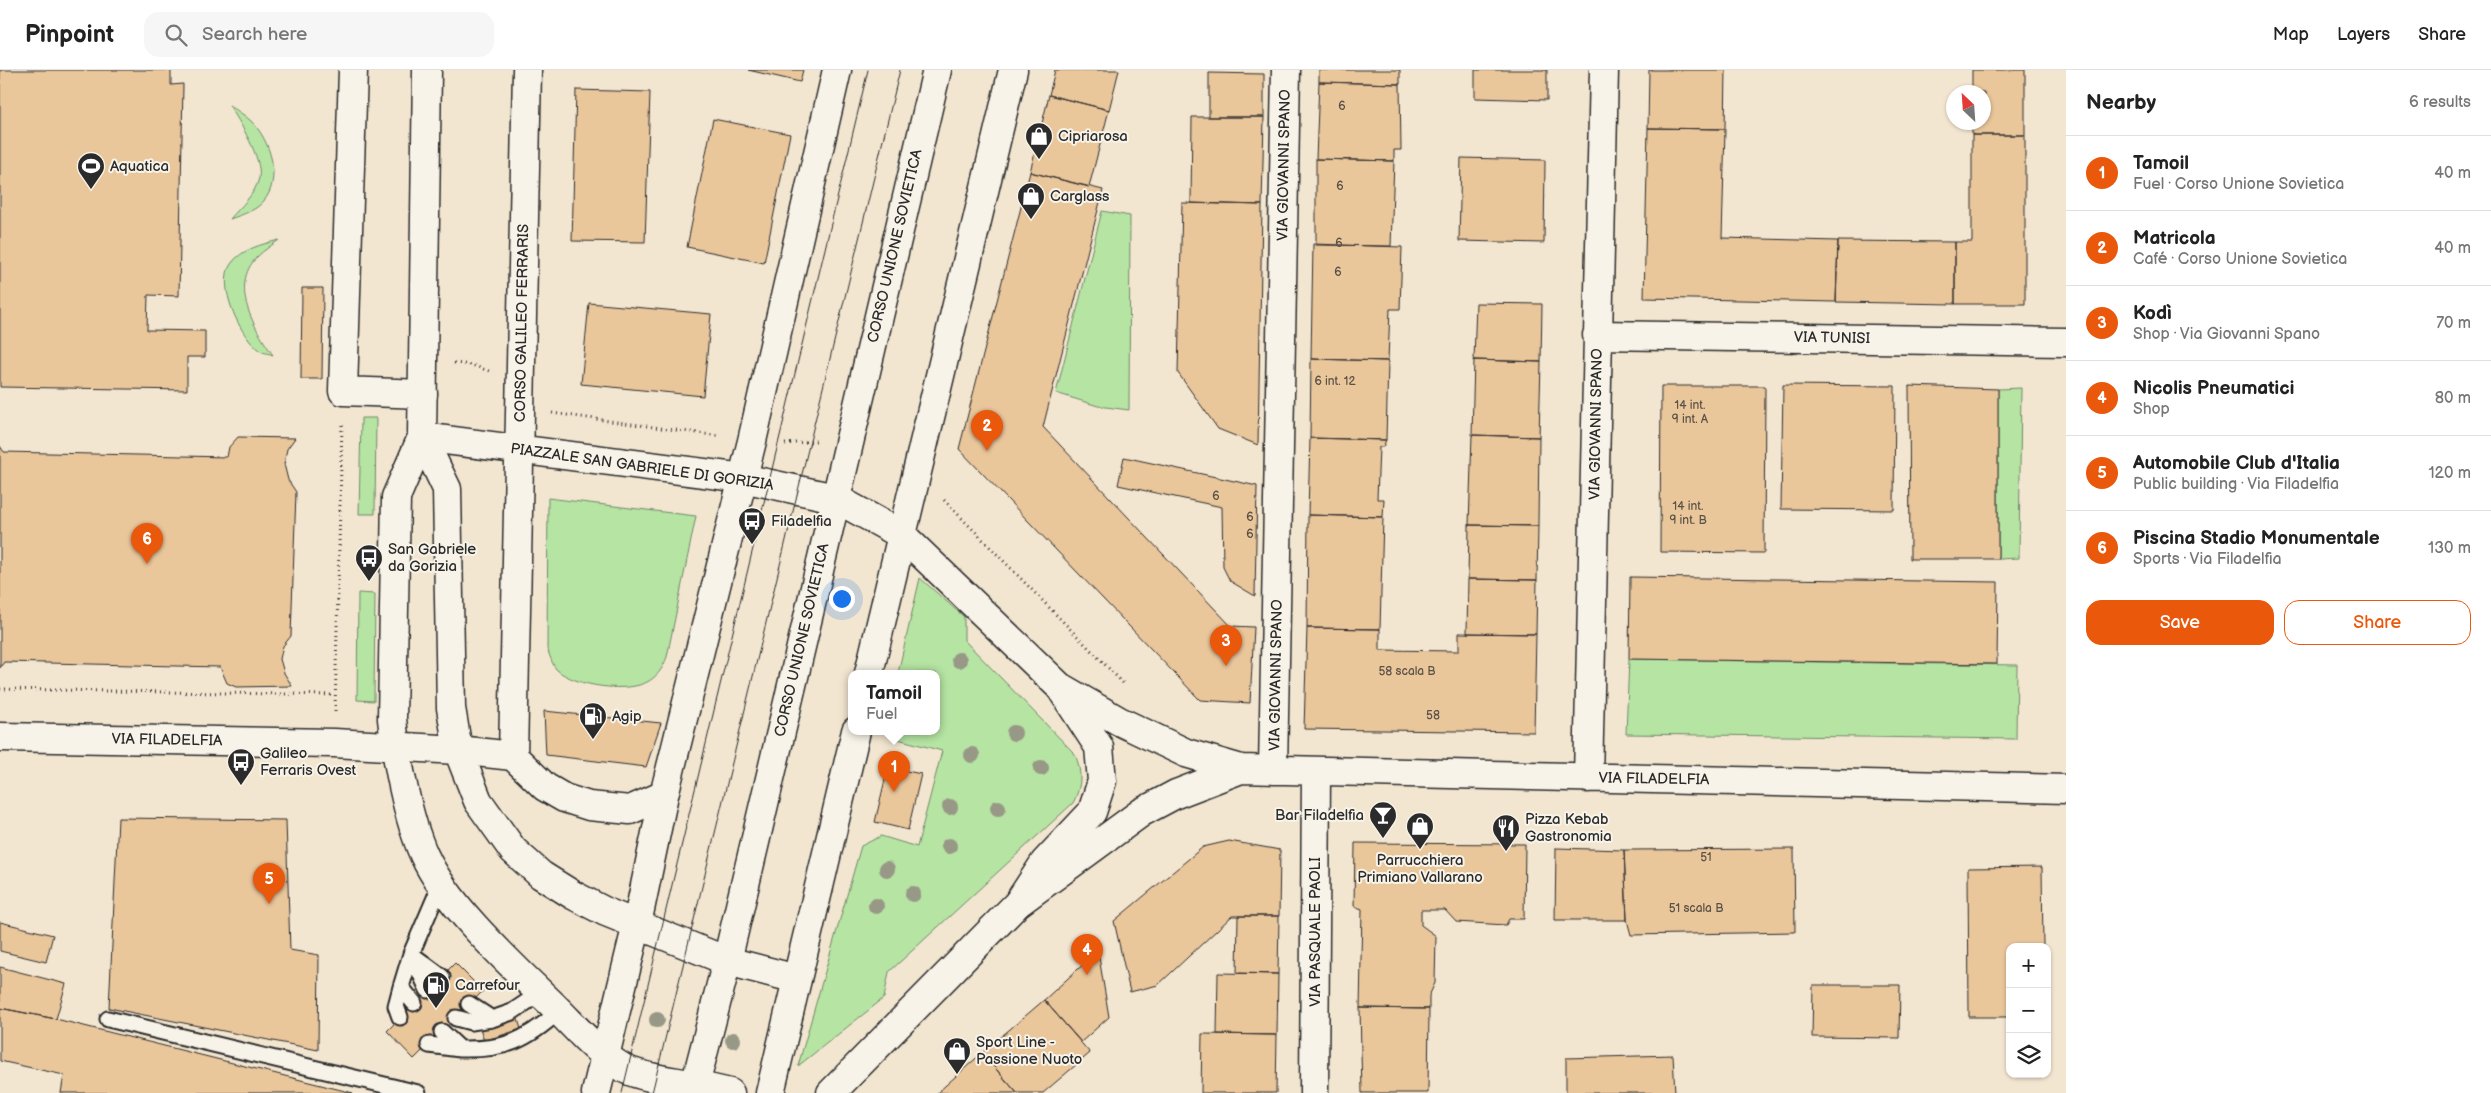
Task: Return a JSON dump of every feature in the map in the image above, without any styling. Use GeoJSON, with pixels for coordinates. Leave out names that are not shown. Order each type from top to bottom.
{"type":"FeatureCollection","features":[{"type":"Feature","properties":{"kind":"street"},"geometry":{"type":"LineString","coordinates":[[353,70],[343,391],[423,394]]}},
{"type":"Feature","properties":{"kind":"street"},"geometry":{"type":"LineString","coordinates":[[427,70],[422,437],[396,496],[392,719],[394,746],[424,855],[441,884],[464,914],[549,1002],[605,1056],[628,1070],[694,1089],[730,1093]]}},
{"type":"Feature","properties":{"kind":"street","name":"CORSO GALILEO FERRARIS"},"geometry":{"type":"LineString","coordinates":[[513,756],[526,70]]}},
{"type":"Feature","properties":{"kind":"street"},"geometry":{"type":"LineString","coordinates":[[596,1093],[664,795],[744,478],[837,70]]}},
{"type":"Feature","properties":{"kind":"street","name":"CORSO UNIONE SOVIETICA"},"geometry":{"type":"LineString","coordinates":[[694,1089],[727,961],[937,70]]}},
{"type":"Feature","properties":{"kind":"street"},"geometry":{"type":"LineString","coordinates":[[870,670],[1013,70]]}},
{"type":"Feature","properties":{"kind":"street","name":"VIA GIOVANNI SPANO"},"geometry":{"type":"LineString","coordinates":[[1274,770],[1286,70]]}},
{"type":"Feature","properties":{"kind":"street","name":"VIA GIOVANNI SPANO"},"geometry":{"type":"LineString","coordinates":[[1588,778],[1604,70]]}},
{"type":"Feature","properties":{"kind":"street","name":"VIA TUNISI"},"geometry":{"type":"LineString","coordinates":[[1597,335],[2066,342]]}},
{"type":"Feature","properties":{"kind":"street"},"geometry":{"type":"LineString","coordinates":[[422,437],[447,489],[451,708],[458,750],[478,801],[494,826],[513,850],[541,875],[573,896],[727,961],[797,979]]}},
{"type":"Feature","properties":{"kind":"street","name":"PIAZZALE SAN GABRIELE DI GORIZIA"},"geometry":{"type":"LineString","coordinates":[[422,437],[744,478],[835,498],[902,535],[1060,687],[1099,747],[1102,781],[1092,812],[1045,862],[1018,903]]}},
{"type":"Feature","properties":{"kind":"street","name":"PIAZZALE SAN GABRIELE DI GORIZIA"},"geometry":{"type":"LineString","coordinates":[[1060,687],[1119,721],[1186,754],[1241,770]]}},
{"type":"Feature","properties":{"kind":"street"},"geometry":{"type":"LineString","coordinates":[[770,1093],[855,735]]}},
{"type":"Feature","properties":{"kind":"street","name":"VIA FILADELFIA"},"geometry":{"type":"LineString","coordinates":[[0,737],[334,743],[458,750],[513,756]]}},
{"type":"Feature","properties":{"kind":"street"},"geometry":{"type":"LineString","coordinates":[[513,756],[545,787],[564,798],[589,806],[630,810],[664,795]]}},
{"type":"Feature","properties":{"kind":"street","name":"PIAZZALE SAN GABRIELE DI GORIZIA"},"geometry":{"type":"LineString","coordinates":[[832,1093],[1018,903],[1142,812],[1176,794],[1241,770]]}},
{"type":"Feature","properties":{"kind":"street","name":"VIA FILADELFIA"},"geometry":{"type":"LineString","coordinates":[[1241,770],[2066,789]]}},
{"type":"Feature","properties":{"kind":"street","name":"VIA PASQUALE PAOLI"},"geometry":{"type":"LineString","coordinates":[[1314,1093],[1316,771]]}},
{"type":"Feature","properties":{"kind":"lane"},"geometry":{"type":"LineString","coordinates":[[400,1017],[396,1006],[400,987],[411,954],[441,884]]}},
{"type":"Feature","properties":{"kind":"lane"},"geometry":{"type":"LineString","coordinates":[[411,954],[442,977]]}},
{"type":"Feature","properties":{"kind":"lane"},"geometry":{"type":"LineString","coordinates":[[411,954],[428,990]]}},
{"type":"Feature","properties":{"kind":"lane"},"geometry":{"type":"LineString","coordinates":[[400,987],[414,1004]]}},
{"type":"Feature","properties":{"kind":"lane"},"geometry":{"type":"LineString","coordinates":[[456,1018],[471,1022],[492,1019],[549,1002]]}},
{"type":"Feature","properties":{"kind":"lane"},"geometry":{"type":"LineString","coordinates":[[428,1045],[487,1050],[508,1045],[536,1032],[549,1002]]}},
{"type":"Feature","properties":{"kind":"lane"},"geometry":{"type":"LineString","coordinates":[[469,1004],[492,1019]]}},
{"type":"Feature","properties":{"kind":"lane"},"geometry":{"type":"LineString","coordinates":[[108,1019],[418,1093]]}},
{"type":"Feature","properties":{"kind":"lane"},"geometry":{"type":"LineString","coordinates":[[442,1032],[460,1049]]}},
{"type":"Feature","properties":{"kind":"path"},"geometry":{"type":"LineString","coordinates":[[334,743],[343,391]]}},
{"type":"Feature","properties":{"kind":"path"},"geometry":{"type":"LineString","coordinates":[[0,689],[335,695]]}},
{"type":"Feature","properties":{"kind":"green space"},"geometry":{"type":"Polygon","coordinates":[[[229,105],[249,119],[264,138],[272,160],[273,171],[269,193],[263,202],[252,210],[230,219],[254,190],[259,178],[259,170],[249,140],[229,105]]]}},
{"type":"Feature","properties":{"kind":"green space"},"geometry":{"type":"Polygon","coordinates":[[[1102,211],[1130,216],[1129,410],[1098,406],[1056,393],[1102,211]]]}},
{"type":"Feature","properties":{"kind":"green space"},"geometry":{"type":"Polygon","coordinates":[[[279,240],[257,257],[249,268],[245,281],[247,307],[252,320],[273,355],[260,351],[244,334],[232,310],[226,284],[227,273],[231,264],[240,254],[266,243],[279,240]]]}},
{"type":"Feature","properties":{"kind":"green space"},"geometry":{"type":"Polygon","coordinates":[[[2021,388],[2019,558],[1998,559],[1998,389],[2021,388]]]}},
{"type":"Feature","properties":{"kind":"green space"},"geometry":{"type":"Polygon","coordinates":[[[361,418],[376,418],[375,514],[359,514],[361,418]]]}},
{"type":"Feature","properties":{"kind":"green space"},"geometry":{"type":"Polygon","coordinates":[[[548,498],[696,516],[667,657],[660,670],[649,681],[628,687],[588,684],[565,676],[554,665],[547,649],[548,498]]]}},
{"type":"Feature","properties":{"kind":"green space"},"geometry":{"type":"Polygon","coordinates":[[[920,578],[964,617],[964,640],[1075,754],[1080,773],[1078,791],[1073,803],[889,972],[884,998],[798,1066],[861,846],[881,836],[917,847],[942,751],[898,739],[896,735],[940,735],[940,670],[899,670],[920,578]]]}},
{"type":"Feature","properties":{"kind":"green space"},"geometry":{"type":"Polygon","coordinates":[[[358,593],[375,594],[374,701],[357,700],[358,593]]]}},
{"type":"Feature","properties":{"kind":"green space"},"geometry":{"type":"Polygon","coordinates":[[[1629,659],[2017,665],[2016,739],[1626,734],[1629,659]]]}},
{"type":"Feature","properties":{"kind":"building","name":"Aquatica"},"geometry":{"type":"Polygon","coordinates":[[[0,70],[171,70],[171,85],[183,84],[179,296],[148,295],[147,330],[205,331],[205,357],[187,357],[187,390],[0,387],[0,70]]]}},
{"type":"Feature","properties":{"kind":"building"},"geometry":{"type":"Polygon","coordinates":[[[748,70],[803,70],[800,82],[748,70]]]}},
{"type":"Feature","properties":{"kind":"building"},"geometry":{"type":"Polygon","coordinates":[[[1055,70],[1119,70],[1109,110],[1049,95],[1055,70]]]}},
{"type":"Feature","properties":{"kind":"building"},"geometry":{"type":"Polygon","coordinates":[[[1319,70],[1400,70],[1400,84],[1319,82],[1319,70]]]}},
{"type":"Feature","properties":{"kind":"building"},"geometry":{"type":"Polygon","coordinates":[[[1475,70],[1547,70],[1547,100],[1475,98],[1475,70]]]}},
{"type":"Feature","properties":{"kind":"building"},"geometry":{"type":"Polygon","coordinates":[[[1649,70],[1726,70],[1725,129],[1648,128],[1649,70]]]}},
{"type":"Feature","properties":{"kind":"building"},"geometry":{"type":"Polygon","coordinates":[[[1972,70],[2025,70],[2025,135],[1972,135],[1972,130],[1991,130],[1991,85],[1972,85],[1972,70]]]}},
{"type":"Feature","properties":{"kind":"building"},"geometry":{"type":"Polygon","coordinates":[[[1209,73],[1264,74],[1264,117],[1209,117],[1209,73]]]}},
{"type":"Feature","properties":{"kind":"building"},"geometry":{"type":"Polygon","coordinates":[[[1319,82],[1400,84],[1401,150],[1394,150],[1394,161],[1316,159],[1319,82]]]}},
{"type":"Feature","properties":{"kind":"building"},"geometry":{"type":"Polygon","coordinates":[[[576,90],[650,92],[645,242],[572,241],[576,90]]]}},
{"type":"Feature","properties":{"kind":"building"},"geometry":{"type":"Polygon","coordinates":[[[1049,95],[1109,110],[1089,187],[1030,172],[1049,95]]]}},
{"type":"Feature","properties":{"kind":"building"},"geometry":{"type":"Polygon","coordinates":[[[1192,117],[1264,117],[1262,205],[1191,203],[1192,117]]]}},
{"type":"Feature","properties":{"kind":"building"},"geometry":{"type":"Polygon","coordinates":[[[713,119],[790,134],[764,263],[687,247],[713,119]]]}},
{"type":"Feature","properties":{"kind":"building"},"geometry":{"type":"Polygon","coordinates":[[[1648,128],[1725,129],[1722,238],[1838,241],[1836,302],[1644,298],[1648,128]]]}},
{"type":"Feature","properties":{"kind":"building"},"geometry":{"type":"Polygon","coordinates":[[[1972,135],[2025,135],[2025,304],[1955,304],[1955,242],[1972,242],[1972,135]]]}},
{"type":"Feature","properties":{"kind":"building"},"geometry":{"type":"Polygon","coordinates":[[[1461,158],[1545,160],[1544,243],[1459,241],[1461,158]]]}},
{"type":"Feature","properties":{"kind":"building"},"geometry":{"type":"Polygon","coordinates":[[[1316,159],[1394,161],[1391,246],[1316,245],[1316,159]]]}},
{"type":"Feature","properties":{"kind":"building"},"geometry":{"type":"Polygon","coordinates":[[[1030,172],[1103,190],[1043,427],[1231,626],[1254,627],[1250,703],[1200,700],[959,449],[1030,172]]]}},
{"type":"Feature","properties":{"kind":"building"},"geometry":{"type":"Polygon","coordinates":[[[1182,203],[1262,205],[1258,445],[1218,429],[1178,373],[1182,203]]]}},
{"type":"Feature","properties":{"kind":"building"},"geometry":{"type":"Polygon","coordinates":[[[1838,241],[1955,242],[1955,304],[1836,302],[1838,241]]]}},
{"type":"Feature","properties":{"kind":"building"},"geometry":{"type":"Polygon","coordinates":[[[1313,244],[1402,247],[1400,309],[1390,309],[1388,361],[1311,359],[1313,244]]]}},
{"type":"Feature","properties":{"kind":"building"},"geometry":{"type":"Polygon","coordinates":[[[302,288],[323,288],[322,379],[301,379],[302,288]]]}},
{"type":"Feature","properties":{"kind":"building"},"geometry":{"type":"Polygon","coordinates":[[[589,303],[711,314],[703,396],[581,384],[589,303]]]}},
{"type":"Feature","properties":{"kind":"building"},"geometry":{"type":"Polygon","coordinates":[[[1476,303],[1542,304],[1541,362],[1474,360],[1476,303]]]}},
{"type":"Feature","properties":{"kind":"building"},"geometry":{"type":"Polygon","coordinates":[[[1311,359],[1388,361],[1386,440],[1310,438],[1311,359]]]}},
{"type":"Feature","properties":{"kind":"building"},"geometry":{"type":"Polygon","coordinates":[[[1474,360],[1541,362],[1539,437],[1472,435],[1474,360]]]}},
{"type":"Feature","properties":{"kind":"building"},"geometry":{"type":"Polygon","coordinates":[[[1783,385],[1895,386],[1894,510],[1781,509],[1783,385]]]}},
{"type":"Feature","properties":{"kind":"building"},"geometry":{"type":"Polygon","coordinates":[[[1661,386],[1765,386],[1764,553],[1660,552],[1661,386]]]}},
{"type":"Feature","properties":{"kind":"building"},"geometry":{"type":"Polygon","coordinates":[[[1909,386],[1998,389],[1998,559],[1910,559],[1909,386]]]}},
{"type":"Feature","properties":{"kind":"building"},"geometry":{"type":"Polygon","coordinates":[[[1472,435],[1539,437],[1538,526],[1469,525],[1472,435]]]}},
{"type":"Feature","properties":{"kind":"building"},"geometry":{"type":"Polygon","coordinates":[[[238,437],[295,438],[287,449],[284,464],[288,480],[296,492],[291,636],[283,646],[280,659],[284,673],[292,686],[236,687],[227,683],[220,667],[4,662],[0,668],[0,446],[4,452],[227,457],[229,447],[238,437]]]}},
{"type":"Feature","properties":{"kind":"building"},"geometry":{"type":"Polygon","coordinates":[[[1310,438],[1386,440],[1383,447],[1379,447],[1377,499],[1384,499],[1383,517],[1308,515],[1310,438]]]}},
{"type":"Feature","properties":{"kind":"building"},"geometry":{"type":"Polygon","coordinates":[[[1124,457],[1257,486],[1255,596],[1230,581],[1223,567],[1222,507],[1118,485],[1124,457]]]}},
{"type":"Feature","properties":{"kind":"building"},"geometry":{"type":"Polygon","coordinates":[[[1308,515],[1383,517],[1380,629],[1307,628],[1308,515]]]}},
{"type":"Feature","properties":{"kind":"building"},"geometry":{"type":"Polygon","coordinates":[[[1469,525],[1538,526],[1537,580],[1468,579],[1469,525]]]}},
{"type":"Feature","properties":{"kind":"building"},"geometry":{"type":"Polygon","coordinates":[[[1630,577],[1998,582],[1997,664],[1629,659],[1630,577]]]}},
{"type":"Feature","properties":{"kind":"building"},"geometry":{"type":"Polygon","coordinates":[[[1468,579],[1537,580],[1536,634],[1467,633],[1468,579]]]}},
{"type":"Feature","properties":{"kind":"building"},"geometry":{"type":"Polygon","coordinates":[[[1307,628],[1380,629],[1380,650],[1459,651],[1459,633],[1536,634],[1534,732],[1304,729],[1307,628]]]}},
{"type":"Feature","properties":{"kind":"building"},"geometry":{"type":"Polygon","coordinates":[[[544,711],[661,723],[646,767],[546,755],[544,711]]]}},
{"type":"Feature","properties":{"kind":"building"},"geometry":{"type":"Polygon","coordinates":[[[888,767],[921,774],[908,830],[875,822],[888,767]]]}},
{"type":"Feature","properties":{"kind":"building"},"geometry":{"type":"Polygon","coordinates":[[[118,818],[286,820],[290,950],[319,955],[318,1050],[109,1008],[118,818]]]}},
{"type":"Feature","properties":{"kind":"building"},"geometry":{"type":"Polygon","coordinates":[[[1229,841],[1280,850],[1279,916],[1232,916],[1158,985],[1130,992],[1114,921],[1203,847],[1229,841]]]}},
{"type":"Feature","properties":{"kind":"building"},"geometry":{"type":"Polygon","coordinates":[[[1355,843],[1525,844],[1524,919],[1509,919],[1506,925],[1456,922],[1445,910],[1421,910],[1421,925],[1436,936],[1435,983],[1429,996],[1429,1009],[1360,1008],[1362,909],[1354,906],[1355,843]]]}},
{"type":"Feature","properties":{"kind":"building"},"geometry":{"type":"Polygon","coordinates":[[[1556,848],[1624,850],[1627,920],[1555,920],[1556,848]]]}},
{"type":"Feature","properties":{"kind":"building"},"geometry":{"type":"Polygon","coordinates":[[[1794,849],[1795,932],[1631,935],[1627,920],[1624,850],[1794,849]]]}},
{"type":"Feature","properties":{"kind":"building"},"geometry":{"type":"Polygon","coordinates":[[[2042,867],[2043,943],[2006,943],[2006,1017],[1969,1017],[1968,868],[2042,867]]]}},
{"type":"Feature","properties":{"kind":"building"},"geometry":{"type":"Polygon","coordinates":[[[1238,916],[1279,916],[1278,974],[1237,973],[1238,916]]]}},
{"type":"Feature","properties":{"kind":"building"},"geometry":{"type":"Polygon","coordinates":[[[0,922],[53,935],[46,962],[0,951],[0,922]]]}},
{"type":"Feature","properties":{"kind":"building"},"geometry":{"type":"Polygon","coordinates":[[[1098,951],[1109,1017],[1081,1042],[1044,1000],[1098,951]]]}},
{"type":"Feature","properties":{"kind":"building"},"geometry":{"type":"Polygon","coordinates":[[[455,963],[483,991],[414,1059],[387,1031],[455,963]]]}},
{"type":"Feature","properties":{"kind":"building"},"geometry":{"type":"Polygon","coordinates":[[[0,967],[66,984],[56,1019],[0,1008],[0,967]]]}},
{"type":"Feature","properties":{"kind":"building"},"geometry":{"type":"Polygon","coordinates":[[[1218,973],[1278,974],[1277,1035],[1217,1034],[1218,973]]]}},
{"type":"Feature","properties":{"kind":"building"},"geometry":{"type":"Polygon","coordinates":[[[1813,985],[1900,985],[1899,1038],[1812,1037],[1813,985]]]}},
{"type":"Feature","properties":{"kind":"building"},"geometry":{"type":"Polygon","coordinates":[[[1044,1000],[1090,1053],[1043,1093],[1017,1093],[982,1053],[1044,1000]]]}},
{"type":"Feature","properties":{"kind":"building"},"geometry":{"type":"Polygon","coordinates":[[[0,1008],[56,1019],[353,1093],[61,1093],[64,1075],[0,1061],[0,1008]]]}},
{"type":"Feature","properties":{"kind":"building"},"geometry":{"type":"Polygon","coordinates":[[[1360,1008],[1429,1009],[1428,1093],[1362,1093],[1360,1008]]]}},
{"type":"Feature","properties":{"kind":"building"},"geometry":{"type":"Polygon","coordinates":[[[517,1016],[521,1029],[484,1041],[480,1028],[517,1016]]]}},
{"type":"Feature","properties":{"kind":"building"},"geometry":{"type":"Polygon","coordinates":[[[1202,1034],[1277,1035],[1276,1093],[1201,1093],[1202,1034]]]}},
{"type":"Feature","properties":{"kind":"building"},"geometry":{"type":"Polygon","coordinates":[[[982,1053],[1017,1093],[937,1093],[982,1053]]]}},
{"type":"Feature","properties":{"kind":"building"},"geometry":{"type":"Polygon","coordinates":[[[1673,1055],[1675,1093],[1566,1093],[1566,1058],[1673,1055]]]}},
{"type":"Feature","properties":{"kind":"tram line"},"geometry":{"type":"LineString","coordinates":[[622,1093],[868,70]]}},
{"type":"Feature","properties":{"kind":"tram line"},"geometry":{"type":"LineString","coordinates":[[652,1093],[900,70]]}},
{"type":"Feature","properties":{"kind":"place","name":"Cipriarosa"},"geometry":{"type":"Point","coordinates":[1039,160]}},
{"type":"Feature","properties":{"kind":"place","name":"Aquatica"},"geometry":{"type":"Point","coordinates":[91,190]}},
{"type":"Feature","properties":{"kind":"place","name":"Carglass"},"geometry":{"type":"Point","coordinates":[1031,220]}},
{"type":"Feature","properties":{"kind":"place","name":"Matricola"},"geometry":{"type":"Point","coordinates":[987,451]}},
{"type":"Feature","properties":{"kind":"place","name":"Filadelfia"},"geometry":{"type":"Point","coordinates":[752,545]}},
{"type":"Feature","properties":{"kind":"place","name":"Piscina Stadio Monumentale"},"geometry":{"type":"Point","coordinates":[147,564]}},
{"type":"Feature","properties":{"kind":"place","name":"San Gabriele da Gorizia"},"geometry":{"type":"Point","coordinates":[369,582]}},
{"type":"Feature","properties":{"kind":"place","name":"Kodì"},"geometry":{"type":"Point","coordinates":[1226,666]}},
{"type":"Feature","properties":{"kind":"place","name":"Agip"},"geometry":{"type":"Point","coordinates":[593,740]}},
{"type":"Feature","properties":{"kind":"place","name":"Galileo Ferraris Ovest"},"geometry":{"type":"Point","coordinates":[241,786]}},
{"type":"Feature","properties":{"kind":"place","name":"Tamoil"},"geometry":{"type":"Point","coordinates":[894,792]}},
{"type":"Feature","properties":{"kind":"place","name":"Bar Filadelfia"},"geometry":{"type":"Point","coordinates":[1383,839]}},
{"type":"Feature","properties":{"kind":"place","name":"Parrucchiera Primiano Vallarano"},"geometry":{"type":"Point","coordinates":[1420,850]}},
{"type":"Feature","properties":{"kind":"place","name":"Pizza Kebab Gastronomia"},"geometry":{"type":"Point","coordinates":[1506,852]}},
{"type":"Feature","properties":{"kind":"place","name":"Automobile Club d'Italia"},"geometry":{"type":"Point","coordinates":[269,904]}},
{"type":"Feature","properties":{"kind":"place","name":"Nicolis Pneumatici"},"geometry":{"type":"Point","coordinates":[1087,975]}},
{"type":"Feature","properties":{"kind":"place","name":"Carrefour"},"geometry":{"type":"Point","coordinates":[436,1009]}},
{"type":"Feature","properties":{"kind":"place","name":"Sport Line - Passione Nuoto"},"geometry":{"type":"Point","coordinates":[957,1075]}}]}
